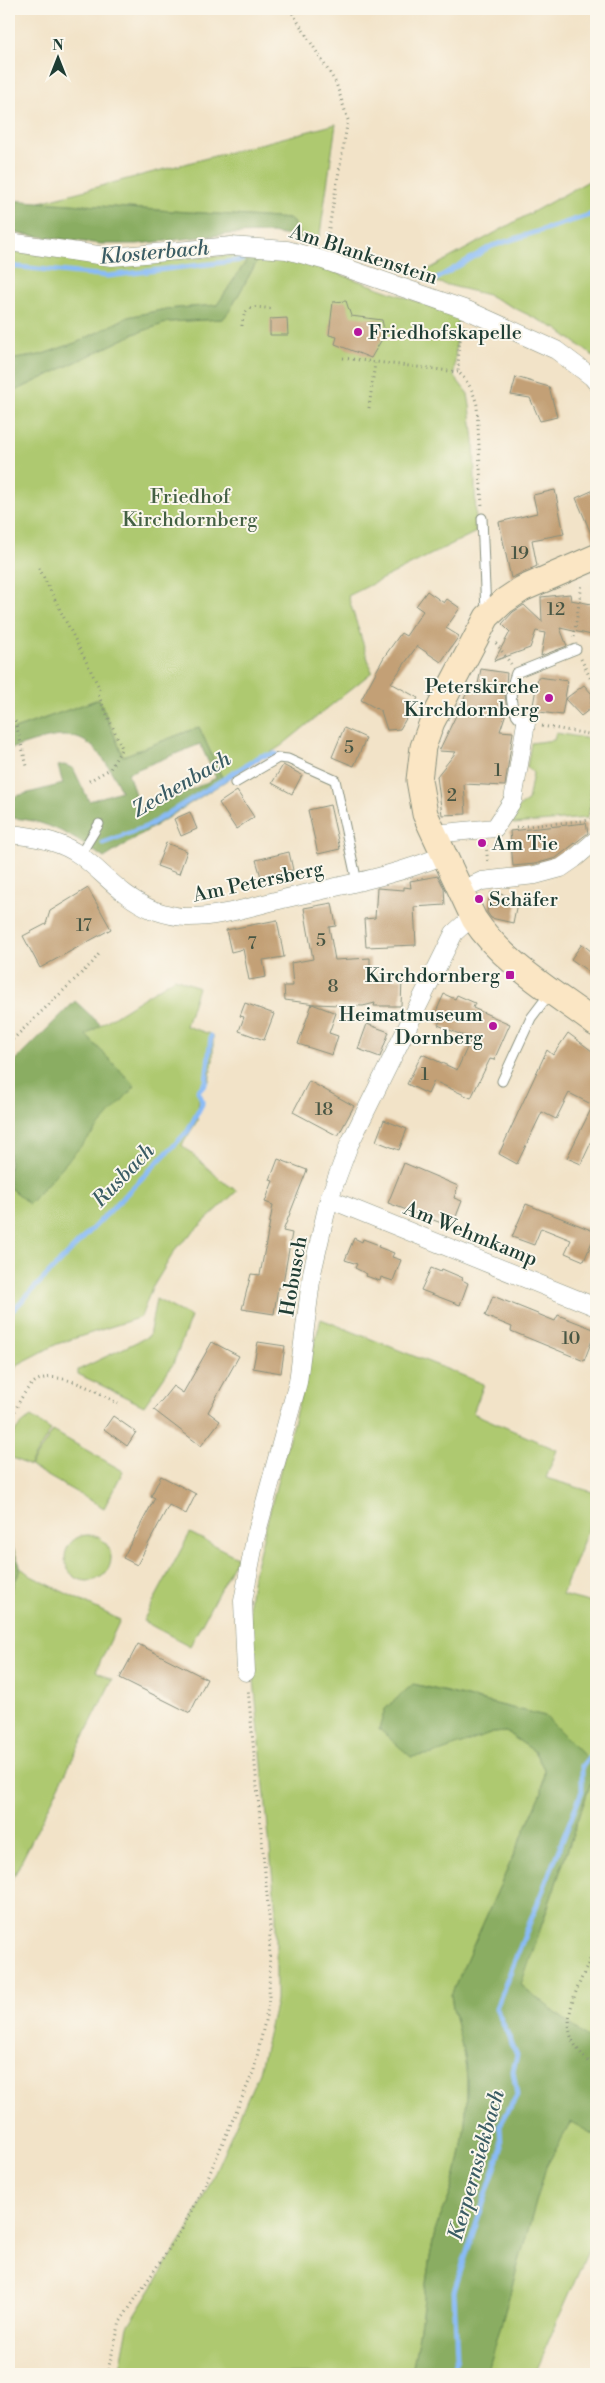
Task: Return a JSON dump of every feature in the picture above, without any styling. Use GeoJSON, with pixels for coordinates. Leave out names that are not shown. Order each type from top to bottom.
{"type":"FeatureCollection","features":[{"type":"Feature","properties":{"kind":"street","name":"Am Blankenstein"},"geometry":{"type":"LineString","coordinates":[[9,242],[112,256],[231,246],[272,248],[323,260],[467,310],[556,350],[592,376],[596,382]]}},
{"type":"Feature","properties":{"kind":"street"},"geometry":{"type":"LineString","coordinates":[[591,560],[522,589],[504,601],[487,617],[432,722],[423,747],[419,780],[421,798],[439,844],[474,919],[485,935],[498,948],[596,1024]]}},
{"type":"Feature","properties":{"kind":"street"},"geometry":{"type":"LineString","coordinates":[[439,844],[490,829],[513,800],[526,723]]}},
{"type":"Feature","properties":{"kind":"street","name":"Am Petersberg"},"geometry":{"type":"LineString","coordinates":[[9,834],[35,837],[58,844],[80,855],[120,891],[154,910],[186,917],[228,912],[357,882],[412,867],[439,844]]}},
{"type":"Feature","properties":{"kind":"street"},"geometry":{"type":"LineString","coordinates":[[460,891],[489,880],[535,875],[560,868],[596,840]]}},
{"type":"Feature","properties":{"kind":"street","name":"Hobusch"},"geometry":{"type":"LineString","coordinates":[[246,1672],[243,1601],[255,1538],[298,1382],[312,1273],[329,1199],[349,1145],[454,933],[464,924],[474,919]]}},
{"type":"Feature","properties":{"kind":"street","name":"Am Wehmkamp"},"geometry":{"type":"LineString","coordinates":[[329,1199],[596,1307]]}},
{"type":"Feature","properties":{"kind":"lane"},"geometry":{"type":"LineString","coordinates":[[482,518],[487,617]]}},
{"type":"Feature","properties":{"kind":"lane"},"geometry":{"type":"LineString","coordinates":[[526,723],[514,713],[512,704],[513,680],[516,673],[576,649]]}},
{"type":"Feature","properties":{"kind":"lane"},"geometry":{"type":"LineString","coordinates":[[235,783],[278,758],[288,759],[335,780],[357,882]]}},
{"type":"Feature","properties":{"kind":"lane"},"geometry":{"type":"LineString","coordinates":[[80,855],[99,824]]}},
{"type":"Feature","properties":{"kind":"lane"},"geometry":{"type":"LineString","coordinates":[[502,1081],[531,1018],[552,991]]}},
{"type":"Feature","properties":{"kind":"path"},"geometry":{"type":"LineString","coordinates":[[290,9],[336,83],[348,120],[323,260]]}},
{"type":"Feature","properties":{"kind":"path"},"geometry":{"type":"LineString","coordinates":[[242,326],[242,317],[248,310],[256,306],[272,309]]}},
{"type":"Feature","properties":{"kind":"path"},"geometry":{"type":"LineString","coordinates":[[458,372],[458,346],[467,310]]}},
{"type":"Feature","properties":{"kind":"path"},"geometry":{"type":"LineString","coordinates":[[343,358],[458,372],[467,380],[477,405],[482,518]]}},
{"type":"Feature","properties":{"kind":"path"},"geometry":{"type":"LineString","coordinates":[[369,408],[375,363]]}},
{"type":"Feature","properties":{"kind":"path"},"geometry":{"type":"LineString","coordinates":[[591,560],[573,644],[596,690]]}},
{"type":"Feature","properties":{"kind":"path"},"geometry":{"type":"LineString","coordinates":[[39,568],[99,691],[122,748],[110,769],[89,781]]}},
{"type":"Feature","properties":{"kind":"path"},"geometry":{"type":"LineString","coordinates":[[498,644],[514,670]]}},
{"type":"Feature","properties":{"kind":"path"},"geometry":{"type":"LineString","coordinates":[[596,698],[592,820],[596,826]]}},
{"type":"Feature","properties":{"kind":"path"},"geometry":{"type":"LineString","coordinates":[[15,721],[27,766]]}},
{"type":"Feature","properties":{"kind":"path"},"geometry":{"type":"LineString","coordinates":[[526,723],[594,735]]}},
{"type":"Feature","properties":{"kind":"path"},"geometry":{"type":"LineString","coordinates":[[489,880],[490,829],[592,820]]}},
{"type":"Feature","properties":{"kind":"path"},"geometry":{"type":"LineString","coordinates":[[9,1043],[99,954]]}},
{"type":"Feature","properties":{"kind":"path"},"geometry":{"type":"LineString","coordinates":[[9,1426],[20,1401],[30,1388],[38,1380],[49,1377],[60,1378],[88,1388],[118,1404]]}},
{"type":"Feature","properties":{"kind":"path"},"geometry":{"type":"LineString","coordinates":[[107,2374],[120,2322],[182,2229],[206,2182],[254,2070],[269,2003],[270,1927],[246,1672]]}},
{"type":"Feature","properties":{"kind":"path"},"geometry":{"type":"LineString","coordinates":[[596,1946],[571,2008],[568,2029],[576,2048],[596,2068]]}},
{"type":"Feature","properties":{"kind":"green space"},"geometry":{"type":"Polygon","coordinates":[[[336,124],[320,234],[317,241],[302,238],[291,219],[40,202],[336,124]]]}},
{"type":"Feature","properties":{"kind":"green space"},"geometry":{"type":"Polygon","coordinates":[[[596,177],[596,358],[557,329],[488,295],[415,277],[596,177]]]}},
{"type":"Feature","properties":{"kind":"green space"},"geometry":{"type":"Polygon","coordinates":[[[9,200],[291,219],[302,238],[271,233],[230,234],[137,244],[101,244],[20,234],[9,231],[9,200]]]}},
{"type":"Feature","properties":{"kind":"green space"},"geometry":{"type":"Polygon","coordinates":[[[9,251],[113,263],[251,254],[217,305],[166,309],[128,317],[78,342],[40,355],[9,360],[9,251]]]}},
{"type":"Feature","properties":{"kind":"green space"},"geometry":{"type":"Polygon","coordinates":[[[251,254],[260,256],[223,319],[169,322],[134,334],[9,394],[9,360],[40,355],[78,342],[128,317],[166,309],[217,305],[251,254]]]}},
{"type":"Feature","properties":{"kind":"green space","name":"Friedhof Kirchdornberg"},"geometry":{"type":"Polygon","coordinates":[[[260,256],[300,260],[458,316],[454,376],[468,394],[470,406],[474,441],[476,532],[348,596],[372,672],[281,746],[224,782],[199,727],[123,756],[99,699],[9,731],[9,394],[134,334],[169,322],[223,319],[260,256]]]}},
{"type":"Feature","properties":{"kind":"green space"},"geometry":{"type":"Polygon","coordinates":[[[99,699],[123,756],[199,727],[224,782],[104,858],[60,830],[36,822],[9,818],[9,798],[63,784],[58,766],[64,765],[73,768],[89,801],[121,791],[104,760],[94,748],[83,740],[72,737],[49,738],[9,749],[9,731],[99,699]],[[200,744],[128,773],[141,813],[216,778],[200,744]]]}},
{"type":"Feature","properties":{"kind":"green space"},"geometry":{"type":"Polygon","coordinates":[[[556,733],[590,739],[592,789],[587,818],[513,824],[513,816],[516,810],[528,801],[533,773],[527,767],[531,743],[554,740],[556,733]]]}},
{"type":"Feature","properties":{"kind":"green space"},"geometry":{"type":"Polygon","coordinates":[[[175,978],[198,987],[186,1026],[213,1035],[213,1060],[209,1081],[200,1089],[197,1121],[182,1145],[222,1181],[237,1191],[177,1247],[151,1290],[141,1317],[57,1344],[17,1365],[9,1381],[9,1187],[29,1204],[86,1034],[175,978]]]}},
{"type":"Feature","properties":{"kind":"green space"},"geometry":{"type":"Polygon","coordinates":[[[75,1001],[101,1025],[86,1035],[135,1086],[29,1204],[9,1187],[9,1067],[75,1001]]]}},
{"type":"Feature","properties":{"kind":"green space"},"geometry":{"type":"Polygon","coordinates":[[[156,1299],[191,1317],[173,1364],[144,1406],[78,1374],[78,1370],[149,1336],[156,1299]]]}},
{"type":"Feature","properties":{"kind":"green space"},"geometry":{"type":"Polygon","coordinates":[[[321,1319],[484,1384],[473,1413],[557,1450],[546,1478],[596,1493],[596,1509],[562,1595],[596,1604],[596,1767],[545,1716],[414,1684],[385,1709],[379,1730],[465,1742],[493,1733],[506,1732],[534,1751],[544,1769],[542,1792],[451,1995],[466,2067],[465,2126],[452,2188],[435,2232],[411,2374],[119,2374],[128,2326],[187,2232],[259,2072],[276,2001],[276,1913],[252,1658],[249,1603],[252,1581],[321,1319]]]}},
{"type":"Feature","properties":{"kind":"green space"},"geometry":{"type":"Polygon","coordinates":[[[31,1417],[51,1430],[29,1466],[9,1456],[10,1444],[14,1433],[21,1424],[31,1417]]]}},
{"type":"Feature","properties":{"kind":"green space"},"geometry":{"type":"Polygon","coordinates":[[[53,1431],[123,1471],[104,1508],[30,1466],[53,1431]]]}},
{"type":"Feature","properties":{"kind":"green space"},"geometry":{"type":"Polygon","coordinates":[[[190,1533],[237,1557],[190,1646],[143,1621],[190,1533]]]}},
{"type":"Feature","properties":{"kind":"green space"},"geometry":{"type":"Polygon","coordinates":[[[83,1535],[93,1535],[107,1545],[111,1558],[107,1571],[101,1577],[93,1581],[83,1581],[69,1571],[65,1563],[65,1553],[75,1539],[83,1535]]]}},
{"type":"Feature","properties":{"kind":"green space"},"geometry":{"type":"Polygon","coordinates":[[[9,1538],[21,1568],[9,1595],[9,1538]]]}},
{"type":"Feature","properties":{"kind":"green space"},"geometry":{"type":"Polygon","coordinates":[[[21,1568],[31,1576],[120,1620],[96,1671],[112,1680],[9,1886],[9,1595],[21,1568]]]}},
{"type":"Feature","properties":{"kind":"green space"},"geometry":{"type":"Polygon","coordinates":[[[413,1684],[545,1716],[596,1767],[521,1985],[596,2045],[596,2136],[571,2122],[546,2167],[487,2374],[411,2374],[435,2232],[452,2188],[465,2126],[466,2067],[451,1995],[542,1792],[544,1769],[534,1751],[506,1732],[493,1733],[433,1754],[411,1757],[379,1729],[385,1709],[413,1684]]]}},
{"type":"Feature","properties":{"kind":"green space"},"geometry":{"type":"Polygon","coordinates":[[[596,1768],[595,2029],[596,2045],[521,1985],[596,1768]]]}},
{"type":"Feature","properties":{"kind":"green space"},"geometry":{"type":"Polygon","coordinates":[[[571,2121],[596,2136],[596,2233],[534,2374],[487,2374],[546,2167],[571,2121]]]}},
{"type":"Feature","properties":{"kind":"building","name":"Friedhofskapelle"},"geometry":{"type":"Polygon","coordinates":[[[346,301],[351,316],[382,320],[385,334],[371,358],[335,344],[337,337],[329,335],[333,302],[346,301]]]}},
{"type":"Feature","properties":{"kind":"building"},"geometry":{"type":"Polygon","coordinates":[[[287,318],[288,335],[270,335],[270,319],[287,318]]]}},
{"type":"Feature","properties":{"kind":"building"},"geometry":{"type":"Polygon","coordinates":[[[516,377],[549,387],[557,417],[540,421],[530,398],[511,395],[516,377]]]}},
{"type":"Feature","properties":{"kind":"building"},"geometry":{"type":"Polygon","coordinates":[[[596,489],[596,543],[595,543],[576,498],[596,489]]]}},
{"type":"Feature","properties":{"kind":"building"},"geometry":{"type":"Polygon","coordinates":[[[555,490],[564,534],[532,540],[537,566],[511,578],[499,522],[537,513],[533,495],[555,490]]]}},
{"type":"Feature","properties":{"kind":"building"},"geometry":{"type":"Polygon","coordinates":[[[427,591],[444,603],[447,599],[460,608],[446,628],[459,636],[441,662],[417,646],[391,683],[418,698],[400,729],[387,730],[381,711],[361,700],[384,657],[401,633],[406,636],[423,611],[416,606],[427,591]]]}},
{"type":"Feature","properties":{"kind":"building"},"geometry":{"type":"Polygon","coordinates":[[[570,594],[571,600],[596,605],[596,636],[560,628],[567,646],[541,656],[545,633],[536,631],[530,648],[494,661],[510,632],[502,624],[513,612],[524,605],[542,622],[541,597],[570,594]]]}},
{"type":"Feature","properties":{"kind":"building"},"geometry":{"type":"Polygon","coordinates":[[[481,669],[507,673],[505,694],[507,710],[500,731],[513,732],[505,786],[464,784],[466,814],[442,815],[437,776],[456,752],[439,751],[470,686],[477,689],[481,669]]]}},
{"type":"Feature","properties":{"kind":"building"},"geometry":{"type":"Polygon","coordinates":[[[538,677],[568,681],[562,715],[532,711],[538,677]]]}},
{"type":"Feature","properties":{"kind":"building"},"geometry":{"type":"Polygon","coordinates":[[[584,685],[592,694],[590,709],[581,716],[565,699],[584,685]]]}},
{"type":"Feature","properties":{"kind":"building"},"geometry":{"type":"Polygon","coordinates":[[[344,728],[366,738],[354,766],[332,757],[344,728]]]}},
{"type":"Feature","properties":{"kind":"building"},"geometry":{"type":"Polygon","coordinates":[[[283,765],[302,775],[292,794],[272,783],[283,765]]]}},
{"type":"Feature","properties":{"kind":"building"},"geometry":{"type":"Polygon","coordinates":[[[237,791],[254,817],[236,829],[219,803],[237,791]]]}},
{"type":"Feature","properties":{"kind":"building"},"geometry":{"type":"Polygon","coordinates":[[[330,805],[340,849],[318,854],[308,810],[330,805]]]}},
{"type":"Feature","properties":{"kind":"building"},"geometry":{"type":"Polygon","coordinates":[[[190,812],[197,829],[181,836],[174,819],[190,812]]]}},
{"type":"Feature","properties":{"kind":"building"},"geometry":{"type":"Polygon","coordinates":[[[586,823],[588,833],[556,858],[535,864],[513,866],[510,831],[586,823]]]}},
{"type":"Feature","properties":{"kind":"building"},"geometry":{"type":"Polygon","coordinates":[[[166,843],[187,851],[179,874],[157,866],[166,843]]]}},
{"type":"Feature","properties":{"kind":"building"},"geometry":{"type":"Polygon","coordinates":[[[289,852],[293,870],[261,877],[256,860],[289,852]]]}},
{"type":"Feature","properties":{"kind":"building"},"geometry":{"type":"Polygon","coordinates":[[[438,876],[444,888],[445,905],[414,907],[416,945],[366,947],[364,919],[375,918],[377,888],[404,890],[404,887],[411,888],[410,881],[438,876]]]}},
{"type":"Feature","properties":{"kind":"building"},"geometry":{"type":"Polygon","coordinates":[[[88,888],[111,929],[40,968],[23,936],[46,924],[50,911],[88,888]]]}},
{"type":"Feature","properties":{"kind":"building"},"geometry":{"type":"Polygon","coordinates":[[[491,892],[518,898],[513,923],[491,918],[487,912],[491,892]]]}},
{"type":"Feature","properties":{"kind":"building"},"geometry":{"type":"Polygon","coordinates":[[[332,903],[336,926],[329,927],[335,960],[370,958],[370,978],[402,979],[401,1006],[374,1006],[375,1003],[363,1006],[315,1004],[285,1000],[284,986],[293,986],[291,963],[313,959],[304,908],[332,903]]]}},
{"type":"Feature","properties":{"kind":"building"},"geometry":{"type":"Polygon","coordinates":[[[277,920],[284,957],[263,960],[266,977],[249,980],[243,949],[231,952],[226,930],[277,920]]]}},
{"type":"Feature","properties":{"kind":"building"},"geometry":{"type":"Polygon","coordinates":[[[582,944],[596,955],[596,977],[571,959],[582,944]]]}},
{"type":"Feature","properties":{"kind":"building"},"geometry":{"type":"Polygon","coordinates":[[[444,994],[455,999],[457,995],[475,1003],[473,1008],[510,1024],[494,1060],[490,1059],[471,1098],[434,1081],[428,1094],[407,1084],[422,1054],[457,1070],[471,1039],[438,1025],[442,1017],[435,1014],[444,994]]]}},
{"type":"Feature","properties":{"kind":"building"},"geometry":{"type":"Polygon","coordinates":[[[245,1003],[274,1014],[264,1040],[239,1031],[244,1017],[240,1016],[245,1003]]]}},
{"type":"Feature","properties":{"kind":"building"},"geometry":{"type":"Polygon","coordinates":[[[312,1004],[336,1013],[329,1033],[338,1036],[332,1055],[298,1044],[312,1004]]]}},
{"type":"Feature","properties":{"kind":"building"},"geometry":{"type":"Polygon","coordinates":[[[367,1024],[389,1032],[380,1057],[358,1049],[367,1024]]]}},
{"type":"Feature","properties":{"kind":"building"},"geometry":{"type":"Polygon","coordinates":[[[568,1033],[596,1054],[596,1132],[581,1164],[567,1158],[593,1105],[569,1093],[556,1119],[542,1112],[517,1164],[499,1154],[547,1050],[553,1055],[568,1033]]]}},
{"type":"Feature","properties":{"kind":"building"},"geometry":{"type":"Polygon","coordinates":[[[309,1081],[354,1106],[338,1136],[293,1112],[309,1081]]]}},
{"type":"Feature","properties":{"kind":"building"},"geometry":{"type":"Polygon","coordinates":[[[384,1120],[407,1129],[399,1150],[376,1141],[384,1120]]]}},
{"type":"Feature","properties":{"kind":"building"},"geometry":{"type":"Polygon","coordinates":[[[278,1159],[307,1170],[283,1231],[292,1233],[282,1288],[278,1287],[274,1314],[242,1309],[251,1274],[260,1275],[273,1205],[265,1202],[273,1181],[270,1180],[278,1159]]]}},
{"type":"Feature","properties":{"kind":"building"},"geometry":{"type":"Polygon","coordinates":[[[404,1163],[458,1186],[454,1198],[462,1201],[452,1227],[388,1203],[404,1163]]]}},
{"type":"Feature","properties":{"kind":"building"},"geometry":{"type":"Polygon","coordinates":[[[526,1204],[596,1232],[584,1261],[565,1253],[571,1240],[541,1228],[534,1245],[512,1237],[526,1204]]]}},
{"type":"Feature","properties":{"kind":"building"},"geometry":{"type":"Polygon","coordinates":[[[354,1238],[362,1242],[363,1239],[379,1245],[378,1247],[394,1253],[392,1257],[401,1260],[393,1281],[381,1277],[380,1281],[366,1276],[367,1274],[355,1268],[357,1264],[345,1260],[354,1238]]]}},
{"type":"Feature","properties":{"kind":"building"},"geometry":{"type":"Polygon","coordinates":[[[431,1268],[441,1272],[442,1269],[463,1278],[462,1280],[468,1283],[460,1305],[421,1290],[431,1268]]]}},
{"type":"Feature","properties":{"kind":"building"},"geometry":{"type":"Polygon","coordinates":[[[493,1296],[555,1321],[558,1315],[596,1330],[584,1361],[511,1331],[512,1327],[485,1316],[493,1296]]]}},
{"type":"Feature","properties":{"kind":"building"},"geometry":{"type":"Polygon","coordinates":[[[212,1342],[239,1356],[208,1412],[220,1421],[201,1446],[154,1410],[173,1386],[183,1393],[212,1342]]]}},
{"type":"Feature","properties":{"kind":"building"},"geometry":{"type":"Polygon","coordinates":[[[258,1342],[285,1346],[281,1373],[253,1368],[258,1342]]]}},
{"type":"Feature","properties":{"kind":"building"},"geometry":{"type":"Polygon","coordinates":[[[113,1416],[136,1432],[127,1446],[104,1429],[113,1416]]]}},
{"type":"Feature","properties":{"kind":"building"},"geometry":{"type":"Polygon","coordinates":[[[161,1476],[196,1494],[186,1514],[169,1505],[137,1565],[123,1558],[155,1498],[151,1496],[161,1476]]]}},
{"type":"Feature","properties":{"kind":"building"},"geometry":{"type":"Polygon","coordinates":[[[138,1644],[207,1679],[190,1713],[120,1678],[138,1644]]]}},
{"type":"Feature","properties":{"kind":"waterway","name":"Klosterbach"},"geometry":{"type":"LineString","coordinates":[[431,282],[492,246],[596,213]]}},
{"type":"Feature","properties":{"kind":"waterway","name":"Klosterbach"},"geometry":{"type":"LineString","coordinates":[[9,266],[108,276],[242,260]]}},
{"type":"Feature","properties":{"kind":"waterway","name":"Zechenbach"},"geometry":{"type":"LineString","coordinates":[[103,843],[148,826],[261,756],[276,754]]}},
{"type":"Feature","properties":{"kind":"waterway","name":"Rusbach"},"geometry":{"type":"LineString","coordinates":[[9,1314],[188,1131],[202,1104],[198,1091],[206,1082],[211,1036]]}},
{"type":"Feature","properties":{"kind":"waterway","name":"Kerpernsiekbach"},"geometry":{"type":"LineString","coordinates":[[451,2374],[457,2357],[454,2291],[501,2150],[500,2125],[517,2095],[513,2071],[517,2055],[496,2008],[582,1791],[582,1766],[596,1748]]}},
{"type":"Feature","properties":{"kind":"place","name":"Friedhofskapelle"},"geometry":{"type":"Point","coordinates":[358,332]}},
{"type":"Feature","properties":{"kind":"place","name":"Peterskirche Kirchdornberg"},"geometry":{"type":"Point","coordinates":[549,698]}},
{"type":"Feature","properties":{"kind":"place","name":"Am Tie"},"geometry":{"type":"Point","coordinates":[482,843]}},
{"type":"Feature","properties":{"kind":"place","name":"Schäfer"},"geometry":{"type":"Point","coordinates":[479,899]}},
{"type":"Feature","properties":{"kind":"place","name":"Kirchdornberg"},"geometry":{"type":"Point","coordinates":[510,975]}},
{"type":"Feature","properties":{"kind":"place","name":"Heimatmuseum Dornberg"},"geometry":{"type":"Point","coordinates":[493,1026]}}]}
